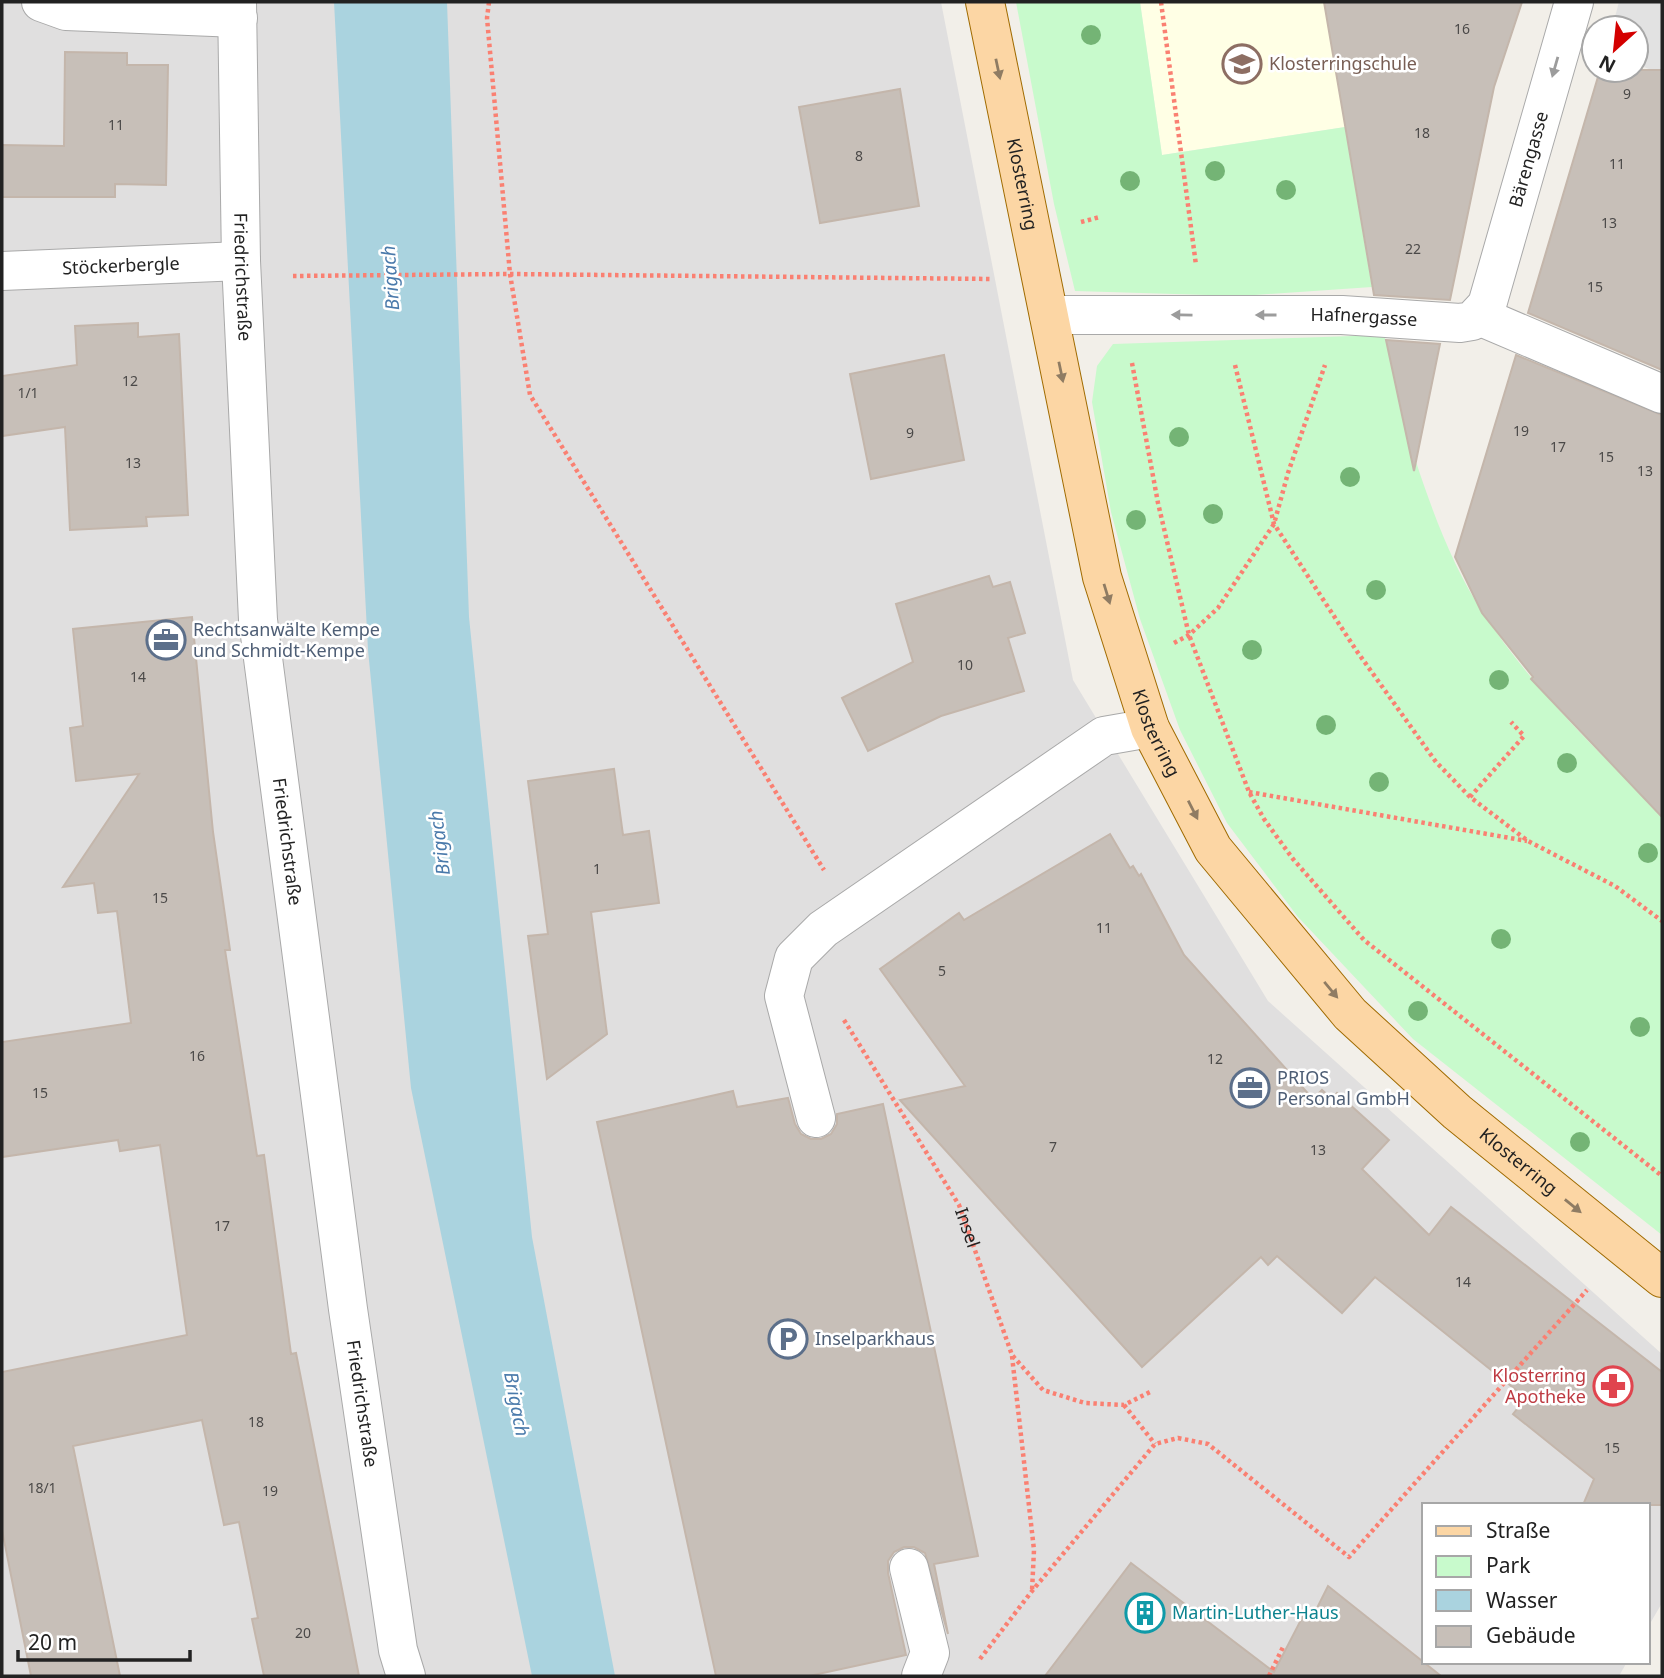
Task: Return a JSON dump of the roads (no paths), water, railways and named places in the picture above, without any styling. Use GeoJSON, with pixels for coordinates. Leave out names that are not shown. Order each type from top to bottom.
{"type":"FeatureCollection","features":[{"type":"Feature","properties":{"kind":"main road","name":"Klosterring"},"geometry":{"type":"LineString","coordinates":[[985,2],[1102,577],[1150,728],[1213,849],[1350,1014],[1457,1112],[1662,1278]]}},
{"type":"Feature","properties":{"kind":"street"},"geometry":{"type":"LineString","coordinates":[[41,2],[66,11],[238,10]]}},
{"type":"Feature","properties":{"kind":"street","name":"Bärengasse"},"geometry":{"type":"LineString","coordinates":[[1479,316],[1487,305],[1574,2]]}},
{"type":"Feature","properties":{"kind":"street","name":"Friedrichstraße"},"geometry":{"type":"LineString","coordinates":[[238,10],[241,261],[258,620],[348,1309],[398,1650],[406,1676]]}},
{"type":"Feature","properties":{"kind":"street","name":"Stöckerbergle"},"geometry":{"type":"LineString","coordinates":[[2,271],[241,261]]}},
{"type":"Feature","properties":{"kind":"street","name":"Hafnergasse"},"geometry":{"type":"LineString","coordinates":[[1049,314],[1342,314],[1460,323],[1472,321],[1479,316]]}},
{"type":"Feature","properties":{"kind":"street"},"geometry":{"type":"LineString","coordinates":[[1479,316],[1662,394]]}},
{"type":"Feature","properties":{"kind":"street"},"geometry":{"type":"LineString","coordinates":[[816,1118],[785,996],[794,958],[823,929],[1104,737],[1150,728]]}},
{"type":"Feature","properties":{"kind":"street"},"geometry":{"type":"LineString","coordinates":[[909,1568],[930,1653],[921,1676]]}},
{"type":"Feature","properties":{"kind":"water","name":"Brigach"},"geometry":{"type":"Polygon","coordinates":[[[334,2],[447,2],[469,617],[532,1237],[615,1676],[532,1676],[411,1088],[368,650],[334,2]]]}},
{"type":"Feature","properties":{"kind":"place","name":"Klosterringschule"},"geometry":{"type":"Point","coordinates":[1242,64]}},
{"type":"Feature","properties":{"kind":"place","name":"Rechtsanwälte Kempe und Schmidt-Kempe"},"geometry":{"type":"Point","coordinates":[166,640]}},
{"type":"Feature","properties":{"kind":"place","name":"PRIOS Personal GmbH"},"geometry":{"type":"Point","coordinates":[1250,1088]}},
{"type":"Feature","properties":{"kind":"place","name":"Inselparkhaus"},"geometry":{"type":"Point","coordinates":[788,1339]}},
{"type":"Feature","properties":{"kind":"place","name":"Klosterring Apotheke"},"geometry":{"type":"Point","coordinates":[1613,1386]}},
{"type":"Feature","properties":{"kind":"place","name":"Martin-Luther-Haus"},"geometry":{"type":"Point","coordinates":[1145,1613]}}]}
